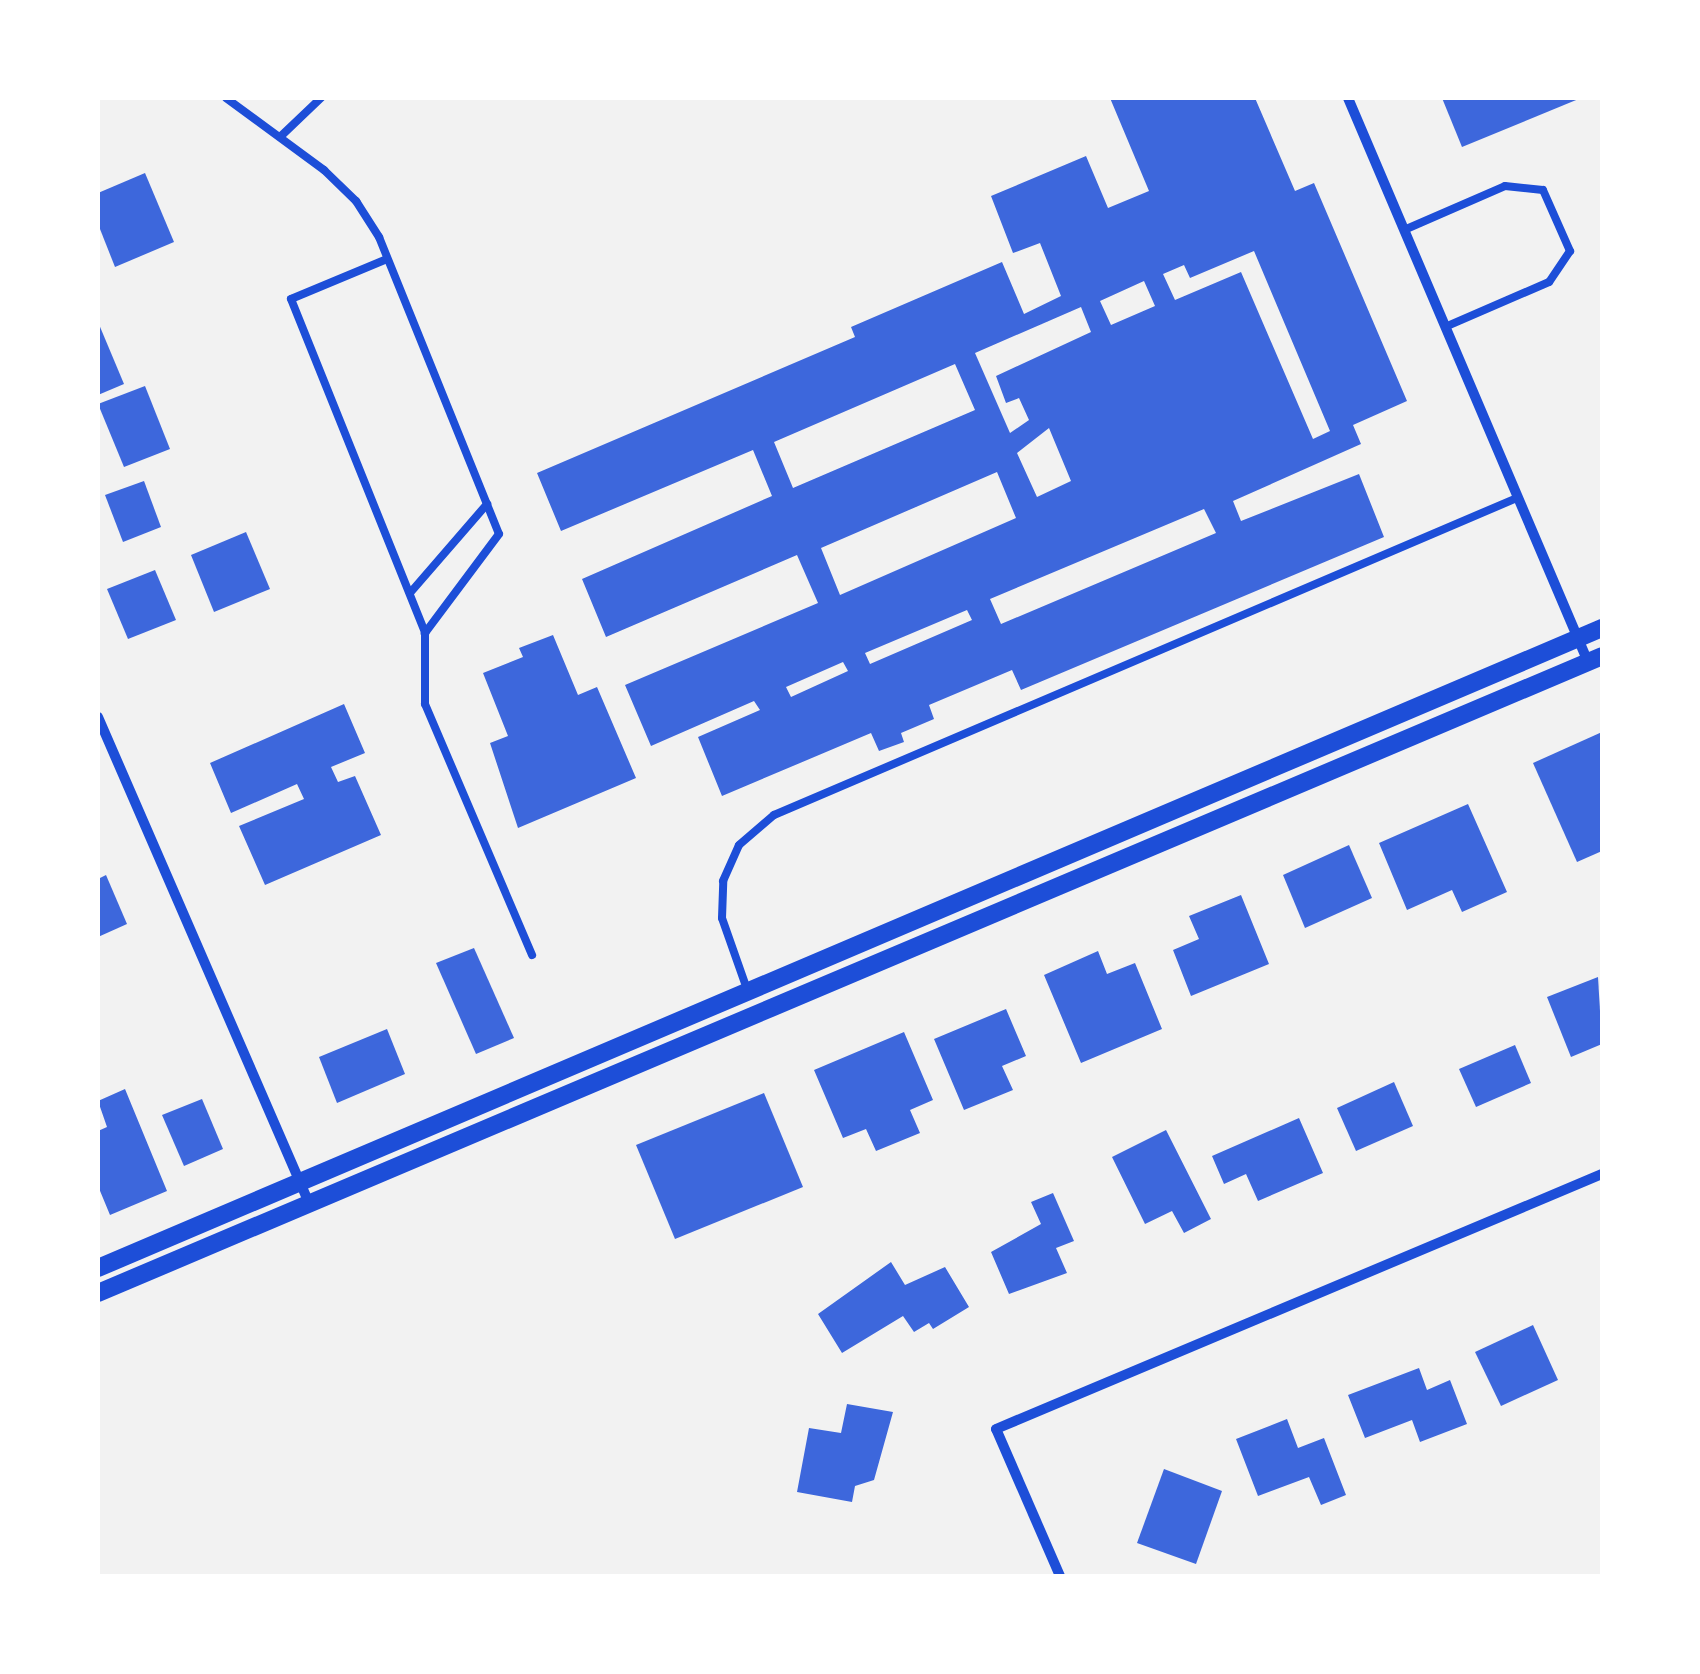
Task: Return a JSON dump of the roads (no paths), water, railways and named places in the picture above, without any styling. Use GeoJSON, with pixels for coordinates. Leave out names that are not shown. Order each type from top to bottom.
{"type":"FeatureCollection","features":[{"type":"Feature","properties":{"kind":"street"},"geometry":{"type":"LineString","coordinates":[[98,1293],[1595,659],[1578,639],[1348,98]]}},
{"type":"Feature","properties":{"kind":"street"},"geometry":{"type":"LineString","coordinates":[[98,1268],[1602,628]]}},
{"type":"Feature","properties":{"kind":"street"},"geometry":{"type":"LineString","coordinates":[[98,718],[310,1203]]}},
{"type":"Feature","properties":{"kind":"street"},"geometry":{"type":"LineString","coordinates":[[1060,1576],[996,1429],[1602,1174]]}},
{"type":"Feature","properties":{"kind":"lane"},"geometry":{"type":"LineString","coordinates":[[226,98],[356,200],[387,260],[500,534],[426,633]]}},
{"type":"Feature","properties":{"kind":"lane"},"geometry":{"type":"LineString","coordinates":[[280,137],[321,98]]}},
{"type":"Feature","properties":{"kind":"lane"},"geometry":{"type":"LineString","coordinates":[[1404,230],[1504,186],[1543,190],[1570,251],[1549,282],[1446,327]]}},
{"type":"Feature","properties":{"kind":"lane"},"geometry":{"type":"LineString","coordinates":[[387,260],[291,299],[426,633],[425,704],[532,955]]}},
{"type":"Feature","properties":{"kind":"lane"},"geometry":{"type":"LineString","coordinates":[[748,992],[722,918],[723,881],[738,845],[774,815],[1517,498]]}},
{"type":"Feature","properties":{"kind":"lane"},"geometry":{"type":"LineString","coordinates":[[410,594],[487,504]]}}]}
